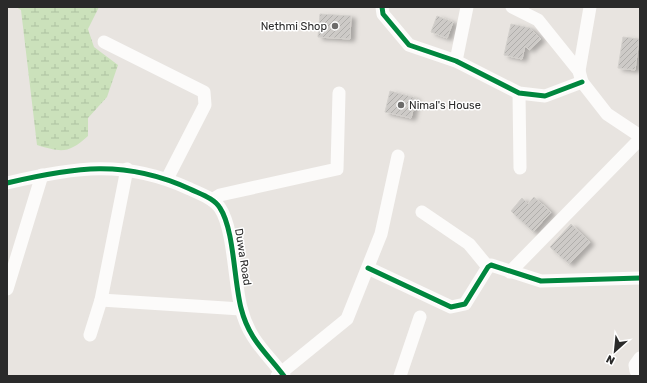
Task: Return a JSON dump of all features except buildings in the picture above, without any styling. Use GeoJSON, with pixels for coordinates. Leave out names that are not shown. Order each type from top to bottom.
{"type":"FeatureCollection","features":[{"type":"Feature","properties":{"kind":"street"},"geometry":{"type":"LineString","coordinates":[[382,7],[383,14],[409,45],[456,61],[519,93],[545,96],[580,77]]}},
{"type":"Feature","properties":{"kind":"street"},"geometry":{"type":"LineString","coordinates":[[456,61],[466,7]]}},
{"type":"Feature","properties":{"kind":"street"},"geometry":{"type":"LineString","coordinates":[[510,272],[640,138],[607,114],[580,77],[539,13],[512,7]]}},
{"type":"Feature","properties":{"kind":"street"},"geometry":{"type":"LineString","coordinates":[[580,77],[590,7]]}},
{"type":"Feature","properties":{"kind":"street"},"geometry":{"type":"LineString","coordinates":[[104,42],[204,92],[205,105],[167,179]]}},
{"type":"Feature","properties":{"kind":"street"},"geometry":{"type":"LineString","coordinates":[[212,200],[220,195],[337,169],[339,93]]}},
{"type":"Feature","properties":{"kind":"street"},"geometry":{"type":"LineString","coordinates":[[519,93],[520,168]]}},
{"type":"Feature","properties":{"kind":"street"},"geometry":{"type":"LineString","coordinates":[[281,375],[347,320],[381,234],[398,156]]}},
{"type":"Feature","properties":{"kind":"street","name":"Duwa Road"},"geometry":{"type":"LineString","coordinates":[[7,183],[42,175],[85,169],[127,169],[167,179],[212,200],[220,207],[227,223],[241,308],[253,339],[281,375]]}},
{"type":"Feature","properties":{"kind":"street"},"geometry":{"type":"LineString","coordinates":[[90,335],[101,300],[127,169]]}},
{"type":"Feature","properties":{"kind":"street"},"geometry":{"type":"LineString","coordinates":[[7,289],[42,175]]}},
{"type":"Feature","properties":{"kind":"street"},"geometry":{"type":"LineString","coordinates":[[422,212],[469,244],[488,267]]}},
{"type":"Feature","properties":{"kind":"street"},"geometry":{"type":"LineString","coordinates":[[368,268],[451,308],[465,304],[488,267],[491,265],[541,281],[640,278]]}},
{"type":"Feature","properties":{"kind":"street"},"geometry":{"type":"LineString","coordinates":[[101,300],[241,308]]}},
{"type":"Feature","properties":{"kind":"street"},"geometry":{"type":"LineString","coordinates":[[400,376],[420,317]]}},
{"type":"Feature","properties":{"kind":"green space"},"geometry":{"type":"Polygon","coordinates":[[[16,7],[99,7],[88,29],[94,47],[118,65],[107,97],[88,118],[88,136],[76,146],[65,150],[60,150],[37,145],[21,10],[16,7]]]}},
{"type":"Feature","properties":{"kind":"cycle path"},"geometry":{"type":"LineString","coordinates":[[382,7],[383,14],[409,45],[456,61],[519,93],[545,96],[582,82]]}},
{"type":"Feature","properties":{"kind":"cycle path"},"geometry":{"type":"LineString","coordinates":[[7,183],[31,177],[77,170],[121,170],[143,173],[166,179],[211,199],[220,208],[225,217],[231,242],[239,297],[244,319],[253,337],[284,376]]}},
{"type":"Feature","properties":{"kind":"cycle path"},"geometry":{"type":"LineString","coordinates":[[368,268],[451,307],[465,304],[488,267],[491,265],[541,281],[640,278]]}},
{"type":"Feature","properties":{"kind":"place","name":"Nethmi Shop"},"geometry":{"type":"Point","coordinates":[335,26]}},
{"type":"Feature","properties":{"kind":"place","name":"Nimal's House"},"geometry":{"type":"Point","coordinates":[401,105]}}]}
